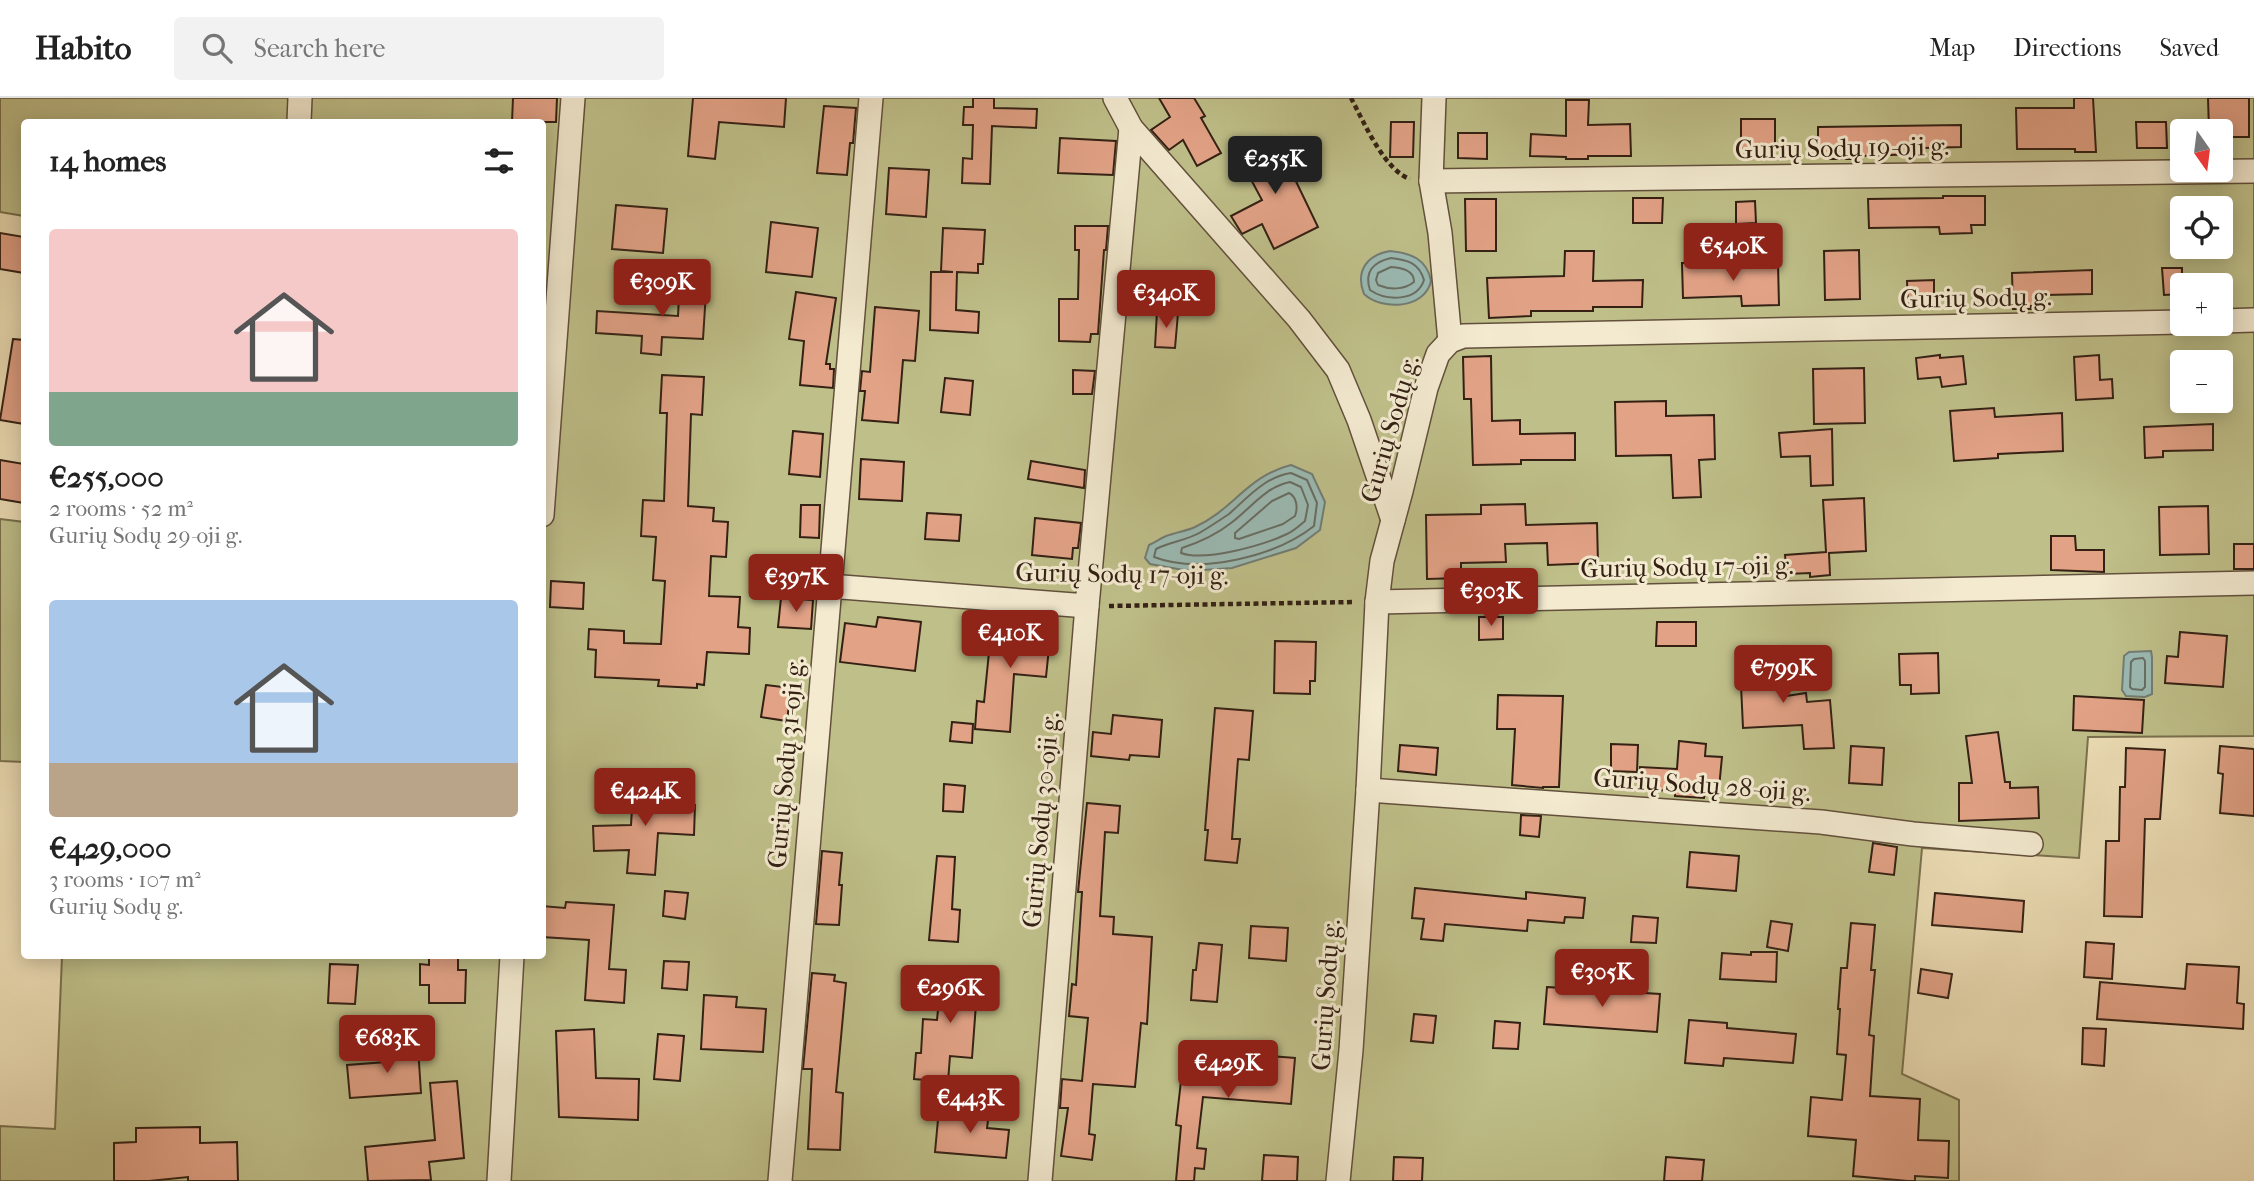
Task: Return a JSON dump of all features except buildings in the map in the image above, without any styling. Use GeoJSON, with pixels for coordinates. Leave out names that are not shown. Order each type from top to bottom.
{"type":"FeatureCollection","features":[{"type":"Feature","properties":{"kind":"street"},"geometry":{"type":"LineString","coordinates":[[299,119],[300,98]]}},
{"type":"Feature","properties":{"kind":"street"},"geometry":{"type":"LineString","coordinates":[[546,460],[573,98]]}},
{"type":"Feature","properties":{"kind":"street","name":"Gurių Sodų 31-oji g."},"geometry":{"type":"LineString","coordinates":[[779,1181],[871,98]]}},
{"type":"Feature","properties":{"kind":"street"},"geometry":{"type":"LineString","coordinates":[[1115,98],[1130,128],[1298,319],[1338,370],[1359,420],[1393,520]]}},
{"type":"Feature","properties":{"kind":"street"},"geometry":{"type":"LineString","coordinates":[[1434,98],[1431,181],[1440,233],[1450,341]]}},
{"type":"Feature","properties":{"kind":"street","name":"Gurių Sodų 30-oji g."},"geometry":{"type":"LineString","coordinates":[[1040,1181],[1130,128]]}},
{"type":"Feature","properties":{"kind":"street","name":"Gurių Sodų 19-oji g."},"geometry":{"type":"LineString","coordinates":[[1431,181],[2254,171]]}},
{"type":"Feature","properties":{"kind":"street"},"geometry":{"type":"LineString","coordinates":[[2233,321],[2254,320]]}},
{"type":"Feature","properties":{"kind":"street","name":"Gurių Sodų g."},"geometry":{"type":"LineString","coordinates":[[1338,1181],[1351,1050],[1381,561],[1426,388],[1438,354],[1450,341],[1463,336],[2170,322]]}},
{"type":"Feature","properties":{"kind":"street","name":"Gurių Sodų 17-oji g."},"geometry":{"type":"LineString","coordinates":[[1377,601],[2254,583]]}},
{"type":"Feature","properties":{"kind":"street","name":"Gurių Sodų 17-oji g."},"geometry":{"type":"LineString","coordinates":[[829,586],[1087,607]]}},
{"type":"Feature","properties":{"kind":"street","name":"Gurių Sodų 28-oji g."},"geometry":{"type":"LineString","coordinates":[[1368,790],[1821,822],[1913,834],[2031,844]]}},
{"type":"Feature","properties":{"kind":"street"},"geometry":{"type":"LineString","coordinates":[[499,1181],[512,959]]}},
{"type":"Feature","properties":{"kind":"path"},"geometry":{"type":"LineString","coordinates":[[1351,98],[1391,167],[1401,176],[1413,181],[1431,181]]}},
{"type":"Feature","properties":{"kind":"path","name":"Gurių Sodų 17-oji g."},"geometry":{"type":"LineString","coordinates":[[1087,607],[1377,601]]}},
{"type":"Feature","properties":{"kind":"green space"},"geometry":{"type":"Polygon","coordinates":[[[0,98],[2254,98],[2254,736],[2088,737],[2079,858],[1922,848],[1902,1074],[1959,1100],[1959,1181],[0,1181],[0,1126],[55,1129],[62,959],[546,959],[546,119],[21,119],[21,216],[0,212],[0,98]]]}},
{"type":"Feature","properties":{"kind":"green space"},"geometry":{"type":"Polygon","coordinates":[[[0,519],[21,522],[21,762],[0,761],[0,519]]]}},
{"type":"Feature","properties":{"kind":"water"},"geometry":{"type":"Polygon","coordinates":[[[1390,251],[1417,258],[1429,273],[1431,281],[1427,290],[1412,302],[1392,305],[1381,303],[1364,294],[1361,278],[1365,265],[1375,256],[1390,251]]]}},
{"type":"Feature","properties":{"kind":"water"},"geometry":{"type":"Polygon","coordinates":[[[1291,465],[1312,474],[1325,502],[1320,530],[1296,548],[1232,568],[1189,571],[1150,564],[1145,558],[1149,545],[1208,520],[1263,477],[1291,465]]]}},
{"type":"Feature","properties":{"kind":"water"},"geometry":{"type":"Polygon","coordinates":[[[2151,651],[2152,694],[2145,697],[2126,696],[2122,690],[2124,656],[2129,652],[2151,651]]]}}]}
